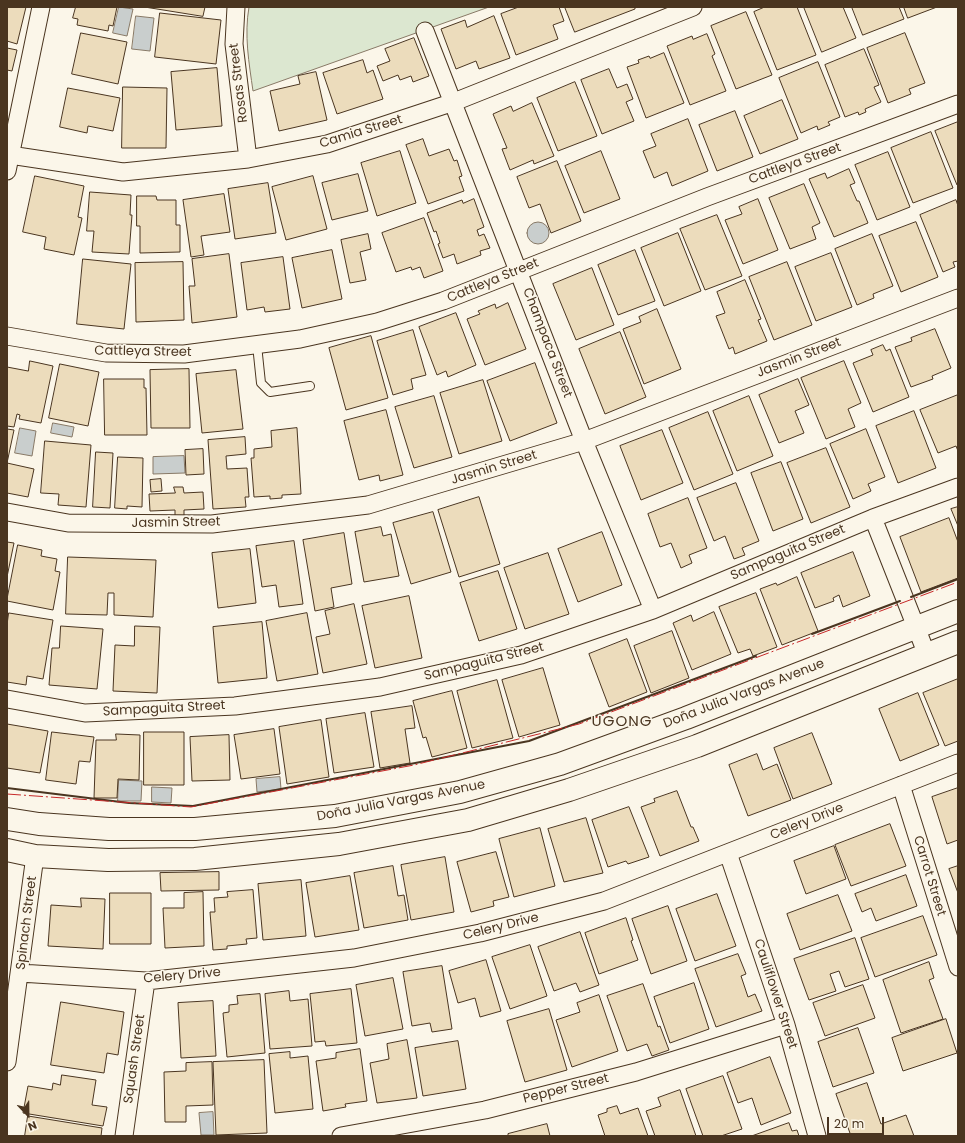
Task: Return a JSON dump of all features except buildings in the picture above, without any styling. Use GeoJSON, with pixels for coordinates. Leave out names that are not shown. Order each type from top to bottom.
{"type":"FeatureCollection","features":[{"type":"Feature","properties":{"kind":"main road","name":"Doña Julia Vargas Avenue"},"geometry":{"type":"LineString","coordinates":[[7,819],[39,824],[109,829],[195,829],[335,816],[460,792],[560,764],[686,718],[958,611]]}},
{"type":"Feature","properties":{"kind":"main road"},"geometry":{"type":"LineString","coordinates":[[7,850],[35,856],[108,860],[196,859],[339,844],[468,820],[569,790],[697,746],[958,642]]}},
{"type":"Feature","properties":{"kind":"street"},"geometry":{"type":"LineString","coordinates":[[9,163],[41,7]]}},
{"type":"Feature","properties":{"kind":"street","name":"Rosas Street"},"geometry":{"type":"LineString","coordinates":[[236,7],[234,44],[248,159]]}},
{"type":"Feature","properties":{"kind":"street","name":"Camia Street"},"geometry":{"type":"LineString","coordinates":[[9,163],[123,172],[248,159],[326,144],[454,102],[663,12],[693,7]]}},
{"type":"Feature","properties":{"kind":"street","name":"Champaca Street"},"geometry":{"type":"LineString","coordinates":[[425,31],[454,102],[584,440],[653,610]]}},
{"type":"Feature","properties":{"kind":"street","name":"Cattleya Street"},"geometry":{"type":"LineString","coordinates":[[7,336],[106,353],[184,354],[300,339],[377,322],[443,301],[714,194],[958,104]]}},
{"type":"Feature","properties":{"kind":"street","name":"Jasmin Street"},"geometry":{"type":"LineString","coordinates":[[7,512],[68,523],[212,524],[368,505],[584,440],[958,298]]}},
{"type":"Feature","properties":{"kind":"street","name":"Sampaguita Street"},"geometry":{"type":"LineString","coordinates":[[7,699],[85,713],[235,706],[380,687],[521,655],[653,610],[873,518],[958,486]]}},
{"type":"Feature","properties":{"kind":"street"},"geometry":{"type":"LineString","coordinates":[[873,518],[927,655]]}},
{"type":"Feature","properties":{"kind":"street","name":"Celery Drive"},"geometry":{"type":"LineString","coordinates":[[20,973],[146,981],[354,958],[480,933],[604,900],[958,763]]}},
{"type":"Feature","properties":{"kind":"street","name":"Carrot Street"},"geometry":{"type":"LineString","coordinates":[[901,785],[958,967]]}},
{"type":"Feature","properties":{"kind":"street","name":"Cauliflower Street"},"geometry":{"type":"LineString","coordinates":[[728,853],[786,1025],[817,1136]]}},
{"type":"Feature","properties":{"kind":"street","name":"Spinach Street"},"geometry":{"type":"LineString","coordinates":[[7,1062],[35,856]]}},
{"type":"Feature","properties":{"kind":"street","name":"Squash Street"},"geometry":{"type":"LineString","coordinates":[[124,1136],[146,981]]}},
{"type":"Feature","properties":{"kind":"street","name":"Pepper Street"},"geometry":{"type":"LineString","coordinates":[[341,1136],[485,1110],[636,1072],[786,1025]]}},
{"type":"Feature","properties":{"kind":"lane"},"geometry":{"type":"LineString","coordinates":[[257,345],[261,383],[270,392],[310,386]]}},
{"type":"Feature","properties":{"kind":"green space"},"geometry":{"type":"Polygon","coordinates":[[[249,7],[489,7],[253,91],[247,38],[249,7]]]}},
{"type":"Feature","properties":{"kind":"shaded area"},"geometry":{"type":"Polygon","coordinates":[[[119,7],[133,9],[127,36],[113,33],[119,7]]]}},
{"type":"Feature","properties":{"kind":"shaded area"},"geometry":{"type":"Polygon","coordinates":[[[136,16],[154,18],[150,51],[132,49],[136,16]]]}},
{"type":"Feature","properties":{"kind":"shaded area"},"geometry":{"type":"Polygon","coordinates":[[[538,222],[546,225],[549,233],[546,241],[538,244],[530,241],[527,233],[530,225],[538,222]]]}},
{"type":"Feature","properties":{"kind":"shaded area"},"geometry":{"type":"Polygon","coordinates":[[[53,423],[74,427],[72,437],[51,433],[53,423]]]}},
{"type":"Feature","properties":{"kind":"shaded area"},"geometry":{"type":"Polygon","coordinates":[[[20,428],[36,431],[32,456],[15,453],[20,428]]]}},
{"type":"Feature","properties":{"kind":"shaded area"},"geometry":{"type":"Polygon","coordinates":[[[184,456],[185,473],[153,474],[153,457],[184,456]]]}},
{"type":"Feature","properties":{"kind":"shaded area"},"geometry":{"type":"Polygon","coordinates":[[[280,777],[281,789],[257,792],[256,779],[280,777]]]}},
{"type":"Feature","properties":{"kind":"shaded area"},"geometry":{"type":"Polygon","coordinates":[[[119,780],[142,781],[141,801],[118,801],[119,780]]]}},
{"type":"Feature","properties":{"kind":"shaded area"},"geometry":{"type":"Polygon","coordinates":[[[152,787],[172,788],[171,803],[152,802],[152,787]]]}},
{"type":"Feature","properties":{"kind":"shaded area"},"geometry":{"type":"Polygon","coordinates":[[[213,1112],[214,1135],[201,1135],[199,1113],[213,1112]]]}},
{"type":"Feature","properties":{"kind":"wall"},"geometry":{"type":"LineString","coordinates":[[911,597],[958,579]]}},
{"type":"Feature","properties":{"kind":"wall"},"geometry":{"type":"LineString","coordinates":[[812,634],[900,601]]}},
{"type":"Feature","properties":{"kind":"wall"},"geometry":{"type":"LineString","coordinates":[[7,788],[129,803],[193,806],[529,741],[756,656]]}},
{"type":"Feature","properties":{"kind":"power"},"geometry":{"type":"LineString","coordinates":[[7,794],[191,807],[414,765],[579,724],[958,582]]}},
{"type":"Feature","properties":{"kind":"district","name":"UGONG"},"geometry":{"type":"Point","coordinates":[622,722]}}]}
